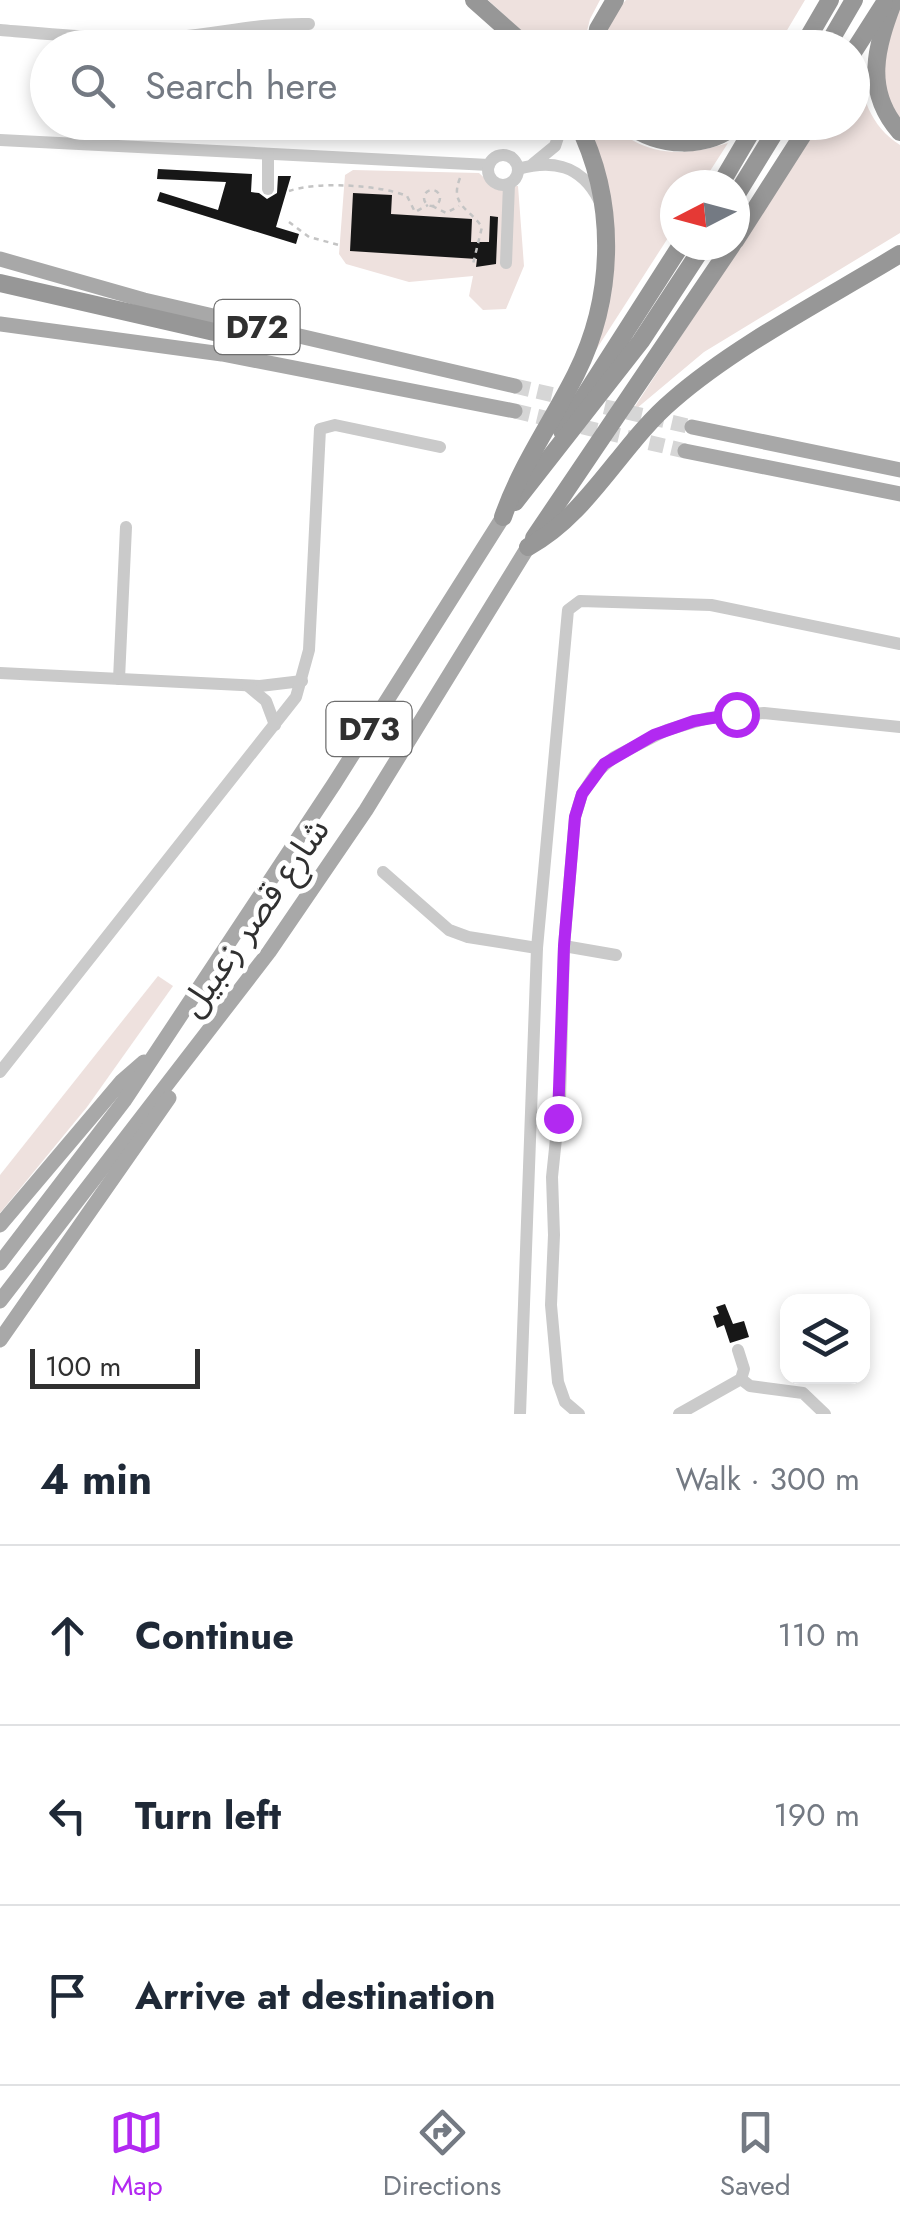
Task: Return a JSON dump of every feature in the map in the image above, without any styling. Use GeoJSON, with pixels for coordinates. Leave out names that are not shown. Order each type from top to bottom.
{"type":"FeatureCollection","features":[{"type":"Feature","properties":{"kind":"highway"},"geometry":{"type":"LineString","coordinates":[[474,0],[508,30]]}},
{"type":"Feature","properties":{"kind":"highway"},"geometry":{"type":"LineString","coordinates":[[598,30],[615,0]]}},
{"type":"Feature","properties":{"kind":"highway"},"geometry":{"type":"LineString","coordinates":[[812,30],[830,0]]}},
{"type":"Feature","properties":{"kind":"highway"},"geometry":{"type":"LineString","coordinates":[[836,30],[854,0]]}},
{"type":"Feature","properties":{"kind":"highway"},"geometry":{"type":"LineString","coordinates":[[867,30],[886,0]]}},
{"type":"Feature","properties":{"kind":"highway"},"geometry":{"type":"LineString","coordinates":[[894,0],[874,68],[881,103],[900,132]]}},
{"type":"Feature","properties":{"kind":"highway"},"geometry":{"type":"LineString","coordinates":[[504,517],[523,467],[589,344],[604,284],[605,222],[594,162],[585,140]]}},
{"type":"Feature","properties":{"kind":"highway"},"geometry":{"type":"LineString","coordinates":[[660,140],[708,140]]}},
{"type":"Feature","properties":{"kind":"highway"},"geometry":{"type":"LineString","coordinates":[[738,170],[750,140]]}},
{"type":"Feature","properties":{"kind":"highway"},"geometry":{"type":"LineString","coordinates":[[743,170],[767,140]]}},
{"type":"Feature","properties":{"kind":"highway"},"geometry":{"type":"LineString","coordinates":[[750,219],[800,140]]}},
{"type":"Feature","properties":{"kind":"highway"},"geometry":{"type":"LineString","coordinates":[[528,547],[562,524],[640,431],[693,383],[900,254]]}},
{"type":"Feature","properties":{"kind":"highway"},"geometry":{"type":"LineString","coordinates":[[552,454],[571,415],[671,260]]}},
{"type":"Feature","properties":{"kind":"highway"},"geometry":{"type":"LineString","coordinates":[[504,517],[641,341],[694,260]]}},
{"type":"Feature","properties":{"kind":"highway"},"geometry":{"type":"LineString","coordinates":[[528,547],[722,260]]}},
{"type":"Feature","properties":{"kind":"highway"},"geometry":{"type":"LineString","coordinates":[[0,283],[240,337],[275,331]]}},
{"type":"Feature","properties":{"kind":"main road","name":"D72"},"geometry":{"type":"LineString","coordinates":[[0,259],[113,292],[515,386]]}},
{"type":"Feature","properties":{"kind":"main road","name":"D72"},"geometry":{"type":"LineString","coordinates":[[0,324],[222,354],[515,411]]}},
{"type":"Feature","properties":{"kind":"main road"},"geometry":{"type":"LineString","coordinates":[[692,426],[900,470]]}},
{"type":"Feature","properties":{"kind":"main road"},"geometry":{"type":"LineString","coordinates":[[685,451],[900,494]]}},
{"type":"Feature","properties":{"kind":"main road","name":"شارع قصر زعبيل"},"geometry":{"type":"LineString","coordinates":[[0,1263],[124,1101],[334,784],[504,517]]}},
{"type":"Feature","properties":{"kind":"main road","name":"شارع قصر زعبيل"},"geometry":{"type":"LineString","coordinates":[[0,1301],[269,952],[366,810],[528,547]]}},
{"type":"Feature","properties":{"kind":"main road"},"geometry":{"type":"LineString","coordinates":[[0,1225],[121,1082],[151,1057]]}},
{"type":"Feature","properties":{"kind":"main road"},"geometry":{"type":"LineString","coordinates":[[0,1340],[162,1112],[180,1072]]}},
{"type":"Feature","properties":{"kind":"street"},"geometry":{"type":"LineString","coordinates":[[224,30],[309,24]]}},
{"type":"Feature","properties":{"kind":"street"},"geometry":{"type":"LineString","coordinates":[[0,30],[30,32]]}},
{"type":"Feature","properties":{"kind":"street"},"geometry":{"type":"LineString","coordinates":[[0,140],[489,165]]}},
{"type":"Feature","properties":{"kind":"street"},"geometry":{"type":"LineString","coordinates":[[506,263],[509,184],[555,146],[557,140]]}},
{"type":"Feature","properties":{"kind":"street"},"geometry":{"type":"LineString","coordinates":[[268,154],[268,189]]}},
{"type":"Feature","properties":{"kind":"street"},"geometry":{"type":"LineString","coordinates":[[509,184],[493,181],[489,165],[493,159],[506,156],[524,168],[552,163],[572,169],[594,191],[605,222]]}},
{"type":"Feature","properties":{"kind":"street"},"geometry":{"type":"LineString","coordinates":[[0,1072],[287,712],[302,681],[309,650],[320,429],[335,425],[440,447]]}},
{"type":"Feature","properties":{"kind":"street"},"geometry":{"type":"LineString","coordinates":[[119,680],[126,527]]}},
{"type":"Feature","properties":{"kind":"street"},"geometry":{"type":"LineString","coordinates":[[520,1414],[537,948],[571,606],[580,601],[699,604],[900,644]]}},
{"type":"Feature","properties":{"kind":"street"},"geometry":{"type":"LineString","coordinates":[[0,672],[246,685],[302,681]]}},
{"type":"Feature","properties":{"kind":"street"},"geometry":{"type":"LineString","coordinates":[[246,685],[266,701],[276,724]]}},
{"type":"Feature","properties":{"kind":"street"},"geometry":{"type":"LineString","coordinates":[[579,1414],[565,1402],[559,1389],[551,1305],[552,1160],[560,1100],[564,946],[578,805],[596,773],[614,757],[668,730],[736,714],[778,714],[900,727]]}},
{"type":"Feature","properties":{"kind":"street"},"geometry":{"type":"LineString","coordinates":[[383,872],[450,930],[468,937],[537,948]]}},
{"type":"Feature","properties":{"kind":"street"},"geometry":{"type":"LineString","coordinates":[[564,946],[616,955]]}},
{"type":"Feature","properties":{"kind":"street"},"geometry":{"type":"LineString","coordinates":[[678,1414],[741,1379],[744,1369],[738,1350]]}},
{"type":"Feature","properties":{"kind":"street"},"geometry":{"type":"LineString","coordinates":[[741,1379],[750,1386],[803,1393],[825,1414]]}},
{"type":"Feature","properties":{"kind":"path"},"geometry":{"type":"LineString","coordinates":[[468,164],[456,186],[460,205],[482,227],[473,264]]}},
{"type":"Feature","properties":{"kind":"path"},"geometry":{"type":"LineString","coordinates":[[289,191],[328,186],[367,190],[381,187],[407,196],[416,212],[430,206],[446,213],[460,205]]}},
{"type":"Feature","properties":{"kind":"path"},"geometry":{"type":"LineString","coordinates":[[289,222],[309,237],[338,245]]}},
{"type":"Feature","properties":{"kind":"shaded area"},"geometry":{"type":"Polygon","coordinates":[[[488,0],[600,0],[587,30],[520,30],[488,0]]]}},
{"type":"Feature","properties":{"kind":"shaded area"},"geometry":{"type":"Polygon","coordinates":[[[626,0],[805,0],[787,30],[607,30],[610,18],[626,0]]]}},
{"type":"Feature","properties":{"kind":"shaded area"},"geometry":{"type":"Polygon","coordinates":[[[900,2],[900,124],[884,108],[877,46],[900,2]]]}},
{"type":"Feature","properties":{"kind":"shaded area"},"geometry":{"type":"Polygon","coordinates":[[[870,111],[881,129],[900,145],[900,233],[704,352],[630,414],[731,260],[750,260],[750,231],[810,140],[870,140],[870,111]]]}},
{"type":"Feature","properties":{"kind":"shaded area"},"geometry":{"type":"Polygon","coordinates":[[[594,140],[632,140],[668,151],[692,151],[728,143],[711,170],[660,170],[660,250],[592,356],[613,242],[609,189],[594,140]]]}},
{"type":"Feature","properties":{"kind":"shaded area"},"geometry":{"type":"Polygon","coordinates":[[[353,170],[479,173],[492,185],[518,186],[524,266],[506,309],[483,310],[469,296],[473,276],[409,282],[346,264],[339,254],[345,175],[353,170]]]}},
{"type":"Feature","properties":{"kind":"shaded area"},"geometry":{"type":"Polygon","coordinates":[[[158,976],[173,986],[87,1107],[0,1213],[0,1175],[158,976]]]}},
{"type":"Feature","properties":{"kind":"building"},"geometry":{"type":"Polygon","coordinates":[[[158,169],[252,174],[251,192],[267,199],[277,193],[278,176],[291,176],[276,227],[299,234],[296,244],[157,201],[160,192],[218,210],[226,182],[157,179],[158,169]]]}},
{"type":"Feature","properties":{"kind":"building"},"geometry":{"type":"Polygon","coordinates":[[[353,193],[392,195],[391,214],[472,219],[471,242],[489,242],[490,216],[498,217],[496,264],[476,267],[477,259],[350,251],[353,193]]]}},
{"type":"Feature","properties":{"kind":"building"},"geometry":{"type":"Polygon","coordinates":[[[725,1304],[733,1324],[744,1321],[749,1337],[730,1343],[724,1325],[717,1328],[713,1316],[719,1314],[716,1307],[725,1304]]]}},
{"type":"Feature","properties":{"kind":"tunnel"},"geometry":{"type":"LineString","coordinates":[[515,386],[692,427]]}},
{"type":"Feature","properties":{"kind":"tunnel"},"geometry":{"type":"LineString","coordinates":[[515,411],[685,451]]}},
{"type":"Feature","properties":{"kind":"route"},"geometry":{"type":"LineString","coordinates":[[558,1118],[564,946],[575,817],[582,794],[604,764],[654,735],[694,721],[736,714]]}}]}
